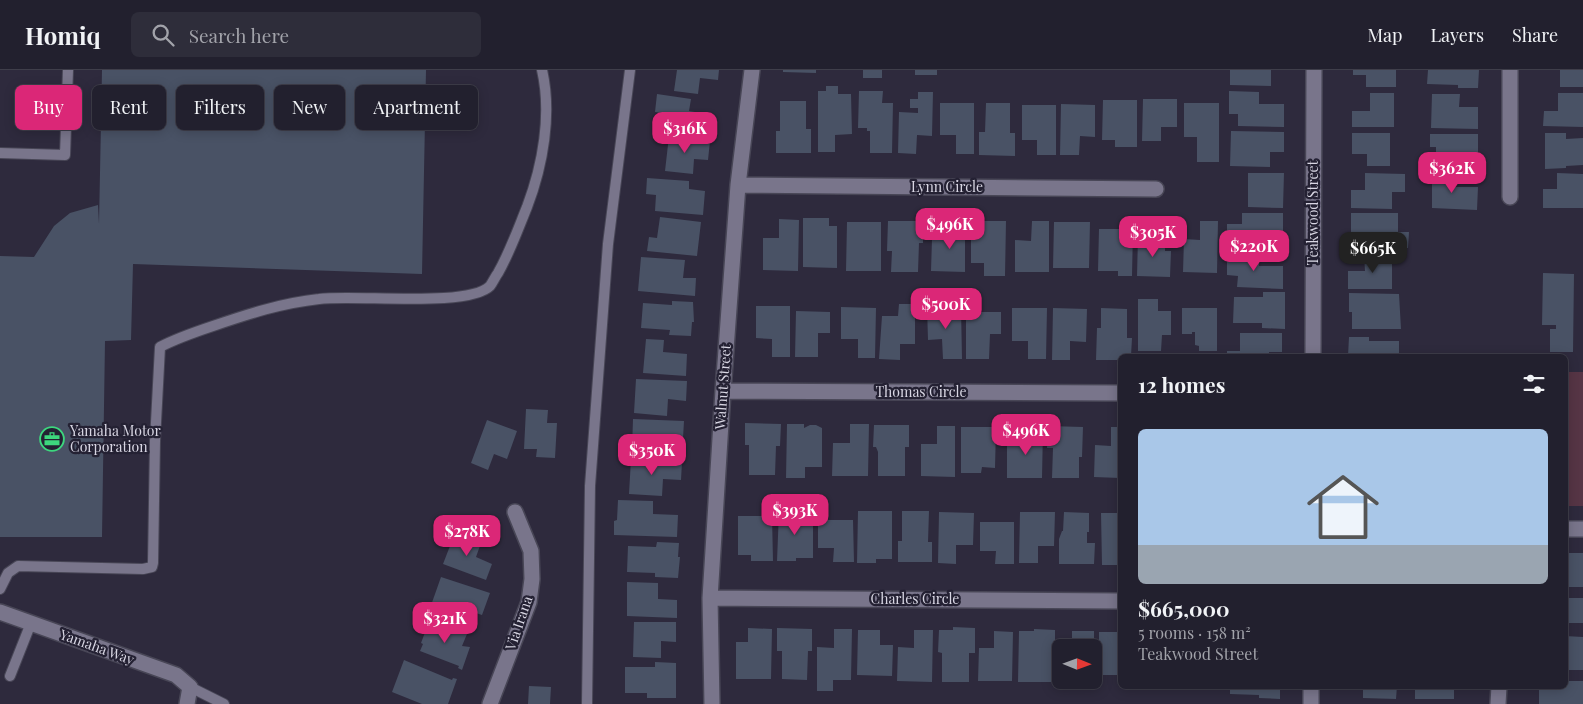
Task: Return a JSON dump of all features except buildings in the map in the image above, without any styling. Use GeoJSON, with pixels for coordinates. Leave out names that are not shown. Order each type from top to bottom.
{"type":"FeatureCollection","features":[{"type":"Feature","properties":{"kind":"street","name":"Walnut Street"},"geometry":{"type":"LineString","coordinates":[[712,704],[710,598],[722,391],[738,186],[752,70]]}},
{"type":"Feature","properties":{"kind":"street","name":"Teakwood Street"},"geometry":{"type":"LineString","coordinates":[[1312,354],[1314,70]]}},
{"type":"Feature","properties":{"kind":"street"},"geometry":{"type":"LineString","coordinates":[[1510,70],[1510,198]]}},
{"type":"Feature","properties":{"kind":"street","name":"Lynn Circle"},"geometry":{"type":"LineString","coordinates":[[738,186],[1156,189]]}},
{"type":"Feature","properties":{"kind":"street","name":"Thomas Circle"},"geometry":{"type":"LineString","coordinates":[[722,391],[1118,393]]}},
{"type":"Feature","properties":{"kind":"street","name":"Via Irana"},"geometry":{"type":"LineString","coordinates":[[490,704],[529,602],[532,579],[531,551],[515,512]]}},
{"type":"Feature","properties":{"kind":"street"},"geometry":{"type":"LineString","coordinates":[[1568,529],[1583,528]]}},
{"type":"Feature","properties":{"kind":"street","name":"Charles Circle"},"geometry":{"type":"LineString","coordinates":[[710,598],[1118,601]]}},
{"type":"Feature","properties":{"kind":"street","name":"Yamaha Way"},"geometry":{"type":"LineString","coordinates":[[0,612],[176,675],[190,687]]}},
{"type":"Feature","properties":{"kind":"street"},"geometry":{"type":"LineString","coordinates":[[188,704],[190,687]]}},
{"type":"Feature","properties":{"kind":"street"},"geometry":{"type":"LineString","coordinates":[[1311,689],[1311,704]]}},
{"type":"Feature","properties":{"kind":"street"},"geometry":{"type":"LineString","coordinates":[[1498,704],[1500,689]]}},
{"type":"Feature","properties":{"kind":"lane"},"geometry":{"type":"LineString","coordinates":[[0,153],[65,155],[68,70]]}},
{"type":"Feature","properties":{"kind":"lane"},"geometry":{"type":"LineString","coordinates":[[0,589],[8,573],[18,566],[143,569],[152,567],[155,441],[160,347],[171,341],[242,316],[289,303],[322,298],[473,295],[490,286],[502,266],[517,233],[536,182],[544,138],[546,89],[542,70]]}},
{"type":"Feature","properties":{"kind":"lane"},"geometry":{"type":"LineString","coordinates":[[587,704],[592,466],[608,244],[630,70]]}},
{"type":"Feature","properties":{"kind":"lane"},"geometry":{"type":"LineString","coordinates":[[10,676],[31,623]]}},
{"type":"Feature","properties":{"kind":"lane"},"geometry":{"type":"LineString","coordinates":[[190,687],[224,704]]}},
{"type":"Feature","properties":{"kind":"shaded area"},"geometry":{"type":"Polygon","coordinates":[[[1568,372],[1583,372],[1583,506],[1568,506],[1568,372]]]}},
{"type":"Feature","properties":{"kind":"place","name":"Yamaha Motor Corporation"},"geometry":{"type":"Point","coordinates":[52,439]}}]}
